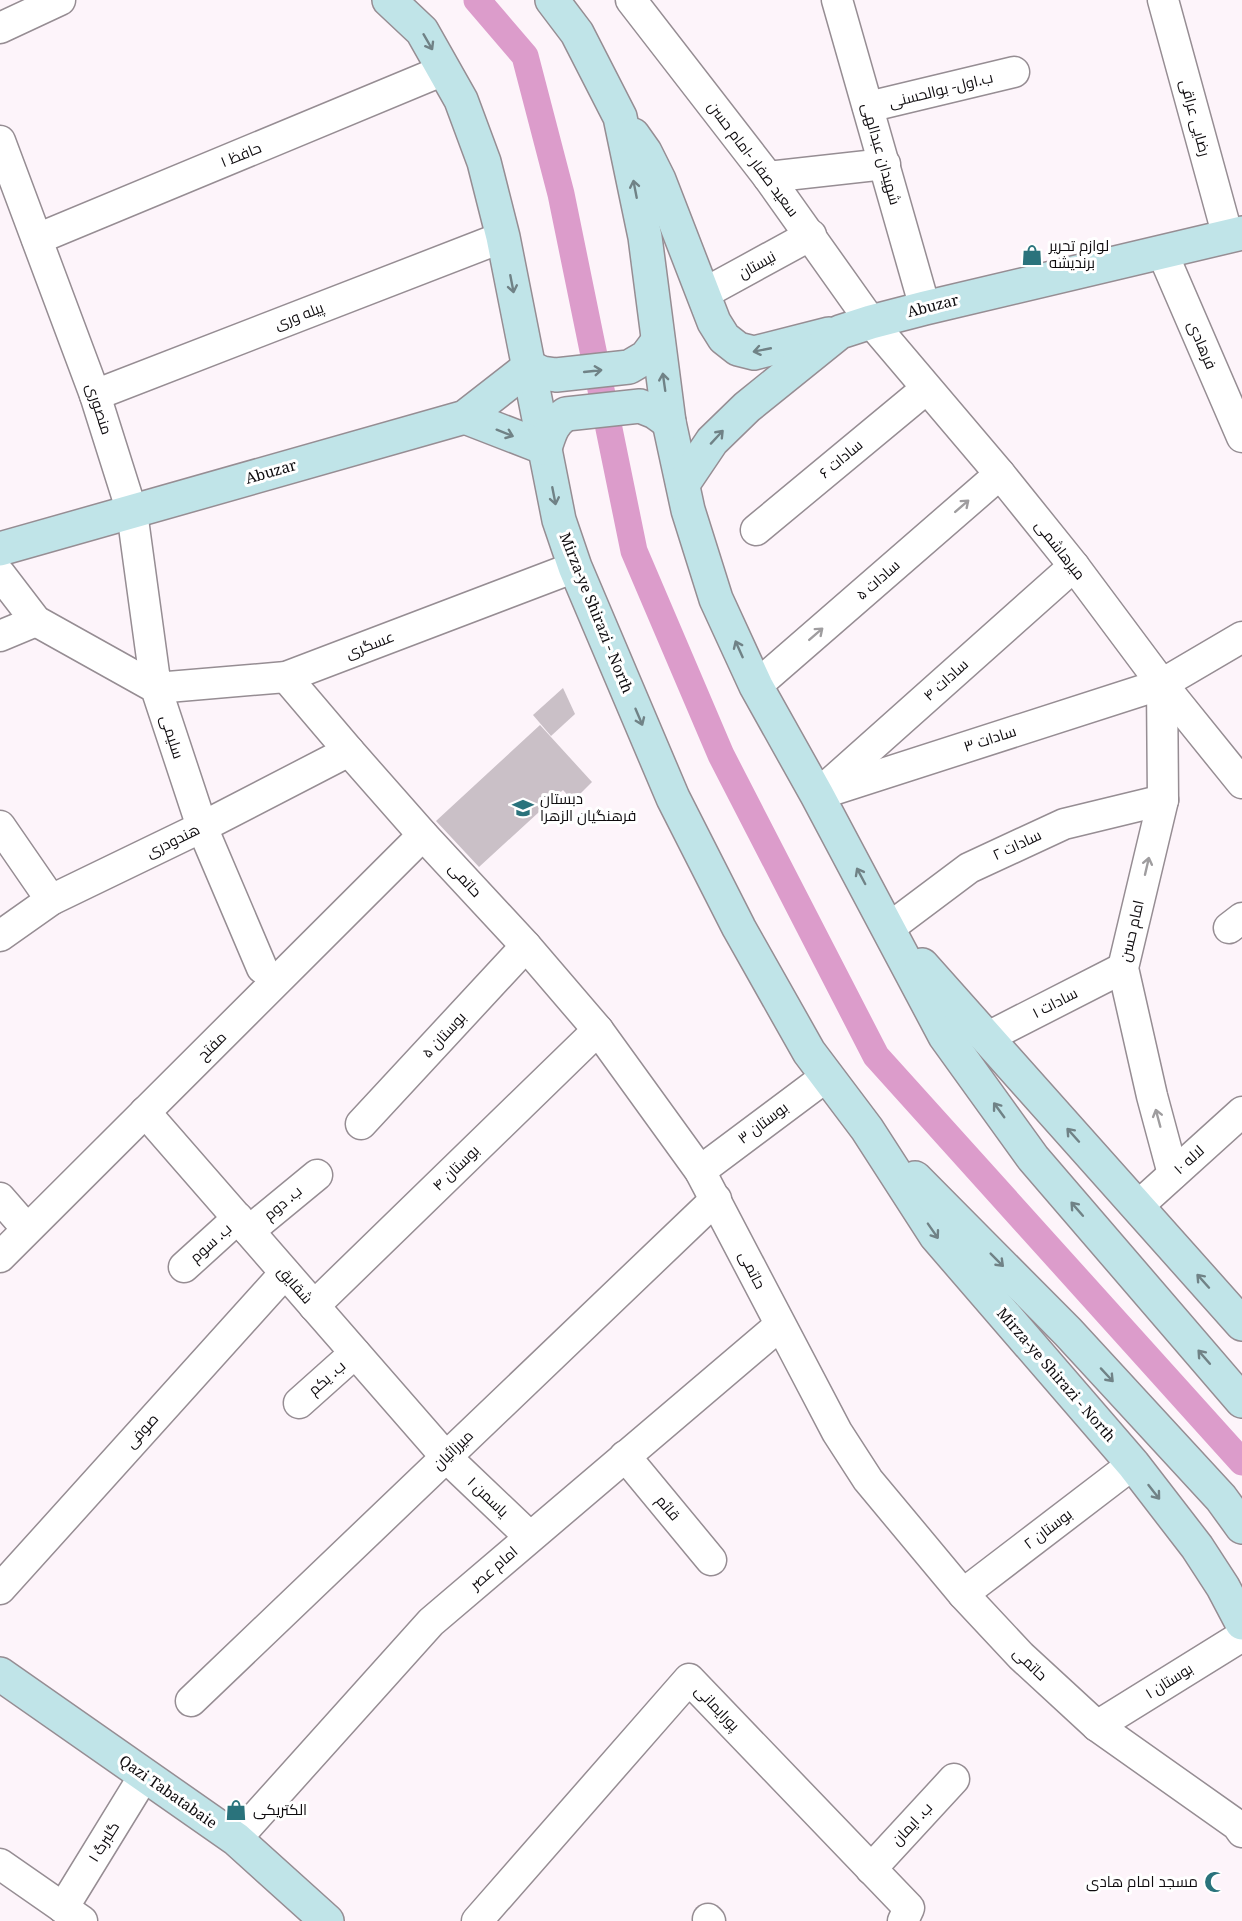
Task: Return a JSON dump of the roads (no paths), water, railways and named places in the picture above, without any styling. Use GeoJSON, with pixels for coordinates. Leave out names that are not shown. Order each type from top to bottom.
{"type":"FeatureCollection","features":[{"type":"Feature","properties":{"kind":"main road","name":"Mirza-ye Shirazi - North"},"geometry":{"type":"LineString","coordinates":[[388,0],[422,32],[461,100],[484,162],[542,371],[545,448],[559,520],[575,567],[673,798],[739,928],[809,1052],[867,1130],[936,1236],[1133,1464],[1197,1547],[1223,1587],[1242,1623]]}},
{"type":"Feature","properties":{"kind":"main road"},"geometry":{"type":"LineString","coordinates":[[552,0],[577,33],[620,117],[645,152],[659,180],[714,322],[724,338],[738,349],[754,353],[840,332]]}},
{"type":"Feature","properties":{"kind":"main road"},"geometry":{"type":"LineString","coordinates":[[620,117],[645,237],[669,422],[688,510],[717,599],[756,686],[818,795],[945,1036],[1033,1158],[1242,1401]]}},
{"type":"Feature","properties":{"kind":"main road","name":"Abuzar"},"geometry":{"type":"LineString","coordinates":[[682,484],[712,441],[747,407],[840,332],[925,308],[1235,235]]}},
{"type":"Feature","properties":{"kind":"main road"},"geometry":{"type":"LineString","coordinates":[[542,371],[629,367],[646,357],[658,341]]}},
{"type":"Feature","properties":{"kind":"main road","name":"Abuzar"},"geometry":{"type":"LineString","coordinates":[[0,549],[465,417],[542,371]]}},
{"type":"Feature","properties":{"kind":"main road"},"geometry":{"type":"LineString","coordinates":[[465,417],[545,448],[552,426],[566,414],[639,406],[655,412],[669,422]]}},
{"type":"Feature","properties":{"kind":"main road"},"geometry":{"type":"LineString","coordinates":[[889,928],[1242,1324]]}},
{"type":"Feature","properties":{"kind":"main road","name":"Mirza-ye Shirazi - North"},"geometry":{"type":"LineString","coordinates":[[867,1130],[1068,1332],[1221,1498],[1242,1527]]}},
{"type":"Feature","properties":{"kind":"main road","name":"Qazi Tabatabaie"},"geometry":{"type":"LineString","coordinates":[[0,1674],[236,1839],[327,1921]]}},
{"type":"Feature","properties":{"kind":"street"},"geometry":{"type":"LineString","coordinates":[[0,28],[60,0]]}},
{"type":"Feature","properties":{"kind":"street","name":"سعید صفار -امام حسن"},"geometry":{"type":"LineString","coordinates":[[631,0],[768,177],[871,322]]}},
{"type":"Feature","properties":{"kind":"street","name":"شهیدان عبدالهی"},"geometry":{"type":"LineString","coordinates":[[837,0],[925,308]]}},
{"type":"Feature","properties":{"kind":"street","name":"رضایی عراقی"},"geometry":{"type":"LineString","coordinates":[[1163,0],[1235,235]]}},
{"type":"Feature","properties":{"kind":"street","name":"حافظ ۱"},"geometry":{"type":"LineString","coordinates":[[37,239],[444,70]]}},
{"type":"Feature","properties":{"kind":"street","name":"ب.اول- بوالحسنی"},"geometry":{"type":"LineString","coordinates":[[868,107],[1014,72]]}},
{"type":"Feature","properties":{"kind":"street","name":"منصوری"},"geometry":{"type":"LineString","coordinates":[[0,141],[95,395],[132,512],[156,688]]}},
{"type":"Feature","properties":{"kind":"street"},"geometry":{"type":"LineString","coordinates":[[768,177],[885,164]]}},
{"type":"Feature","properties":{"kind":"street","name":"نیستان"},"geometry":{"type":"LineString","coordinates":[[703,294],[811,235]]}},
{"type":"Feature","properties":{"kind":"street","name":"پیله وری"},"geometry":{"type":"LineString","coordinates":[[95,395],[503,237]]}},
{"type":"Feature","properties":{"kind":"street","name":"فرهادی"},"geometry":{"type":"LineString","coordinates":[[1162,252],[1242,437]]}},
{"type":"Feature","properties":{"kind":"street","name":"میرهاشمی"},"geometry":{"type":"LineString","coordinates":[[871,322],[1074,566],[1162,684],[1242,783]]}},
{"type":"Feature","properties":{"kind":"street","name":"سادات ۶"},"geometry":{"type":"LineString","coordinates":[[756,530],[926,389]]}},
{"type":"Feature","properties":{"kind":"street","name":"سادات ۵"},"geometry":{"type":"LineString","coordinates":[[756,686],[999,474]]}},
{"type":"Feature","properties":{"kind":"street","name":"سادات ۴"},"geometry":{"type":"LineString","coordinates":[[818,795],[1074,566]]}},
{"type":"Feature","properties":{"kind":"street","name":"عسگری"},"geometry":{"type":"LineString","coordinates":[[156,688],[286,677],[575,567]]}},
{"type":"Feature","properties":{"kind":"street"},"geometry":{"type":"LineString","coordinates":[[0,574],[36,621],[156,688]]}},
{"type":"Feature","properties":{"kind":"street"},"geometry":{"type":"LineString","coordinates":[[0,636],[36,621]]}},
{"type":"Feature","properties":{"kind":"street","name":"سادات ۳"},"geometry":{"type":"LineString","coordinates":[[818,795],[1162,684],[1242,637]]}},
{"type":"Feature","properties":{"kind":"street","name":"حاتمی"},"geometry":{"type":"LineString","coordinates":[[286,677],[423,835],[526,946],[598,1030],[700,1171],[837,1432],[868,1480],[963,1594],[1021,1656],[1097,1726],[1240,1827]]}},
{"type":"Feature","properties":{"kind":"street","name":"امام حسن"},"geometry":{"type":"LineString","coordinates":[[1162,684],[1163,800],[1124,968],[1152,1096],[1173,1174]]}},
{"type":"Feature","properties":{"kind":"street","name":"سلیمی"},"geometry":{"type":"LineString","coordinates":[[156,688],[202,826],[262,968]]}},
{"type":"Feature","properties":{"kind":"street","name":"هندودری"},"geometry":{"type":"LineString","coordinates":[[0,936],[51,900],[349,750]]}},
{"type":"Feature","properties":{"kind":"street","name":"سادات ۲"},"geometry":{"type":"LineString","coordinates":[[889,928],[969,868],[1064,824],[1163,800]]}},
{"type":"Feature","properties":{"kind":"street"},"geometry":{"type":"LineString","coordinates":[[0,826],[51,900]]}},
{"type":"Feature","properties":{"kind":"street","name":"مفتح"},"geometry":{"type":"LineString","coordinates":[[0,1257],[423,835]]}},
{"type":"Feature","properties":{"kind":"street","name":"بوستان ۵"},"geometry":{"type":"LineString","coordinates":[[361,1124],[526,946]]}},
{"type":"Feature","properties":{"kind":"street","name":"سادات ۱"},"geometry":{"type":"LineString","coordinates":[[986,1038],[1124,968]]}},
{"type":"Feature","properties":{"kind":"street","name":"بوستان ۴"},"geometry":{"type":"LineString","coordinates":[[314,1306],[598,1030]]}},
{"type":"Feature","properties":{"kind":"street","name":"بوستان ۳"},"geometry":{"type":"LineString","coordinates":[[700,1171],[827,1076]]}},
{"type":"Feature","properties":{"kind":"street","name":"لاله ۱۰"},"geometry":{"type":"LineString","coordinates":[[1137,1207],[1242,1112]]}},
{"type":"Feature","properties":{"kind":"street","name":"شقایق"},"geometry":{"type":"LineString","coordinates":[[145,1113],[446,1457]]}},
{"type":"Feature","properties":{"kind":"street","name":"ب. دوم"},"geometry":{"type":"LineString","coordinates":[[243,1225],[317,1175]]}},
{"type":"Feature","properties":{"kind":"street"},"geometry":{"type":"LineString","coordinates":[[0,1198],[27,1229]]}},
{"type":"Feature","properties":{"kind":"street","name":"میرزائیان"},"geometry":{"type":"LineString","coordinates":[[191,1701],[716,1199]]}},
{"type":"Feature","properties":{"kind":"street","name":"ب. سوم"},"geometry":{"type":"LineString","coordinates":[[184,1267],[243,1225]]}},
{"type":"Feature","properties":{"kind":"street","name":"صوفی"},"geometry":{"type":"LineString","coordinates":[[0,1589],[285,1273]]}},
{"type":"Feature","properties":{"kind":"street","name":"امام عصر"},"geometry":{"type":"LineString","coordinates":[[236,1839],[431,1622],[780,1325]]}},
{"type":"Feature","properties":{"kind":"street","name":"ب. یکم"},"geometry":{"type":"LineString","coordinates":[[298,1403],[355,1353]]}},
{"type":"Feature","properties":{"kind":"street","name":"قائم"},"geometry":{"type":"LineString","coordinates":[[625,1456],[711,1560]]}},
{"type":"Feature","properties":{"kind":"street","name":"یاسمن ۱"},"geometry":{"type":"LineString","coordinates":[[446,1457],[530,1537]]}},
{"type":"Feature","properties":{"kind":"street","name":"بوستان ۲"},"geometry":{"type":"LineString","coordinates":[[963,1594],[1133,1464]]}},
{"type":"Feature","properties":{"kind":"street","name":"بوستان ۱"},"geometry":{"type":"LineString","coordinates":[[1097,1726],[1242,1636]]}},
{"type":"Feature","properties":{"kind":"street","name":"پورایمانی"},"geometry":{"type":"LineString","coordinates":[[477,1921],[689,1678],[909,1908],[903,1921]]}},
{"type":"Feature","properties":{"kind":"street","name":"گلبرگ ۱"},"geometry":{"type":"LineString","coordinates":[[73,1915],[144,1776]]}},
{"type":"Feature","properties":{"kind":"street","name":"ب. ایمان"},"geometry":{"type":"LineString","coordinates":[[871,1869],[954,1779]]}},
{"type":"Feature","properties":{"kind":"street"},"geometry":{"type":"LineString","coordinates":[[0,1864],[73,1915]]}},
{"type":"Feature","properties":{"kind":"waterway"},"geometry":{"type":"LineString","coordinates":[[477,0],[525,56],[561,194],[634,551],[721,755],[876,1056],[1242,1462]]}},
{"type":"Feature","properties":{"kind":"place","name":"لوازم تحریر برندیشه"},"geometry":{"type":"Point","coordinates":[1032,255]}},
{"type":"Feature","properties":{"kind":"place","name":"دبستان فرهنگیان الزهرا"},"geometry":{"type":"Point","coordinates":[523,808]}},
{"type":"Feature","properties":{"kind":"place","name":"الکتریکی"},"geometry":{"type":"Point","coordinates":[236,1810]}},
{"type":"Feature","properties":{"kind":"place","name":"مسجد امام هادی"},"geometry":{"type":"Point","coordinates":[1215,1882]}}]}
